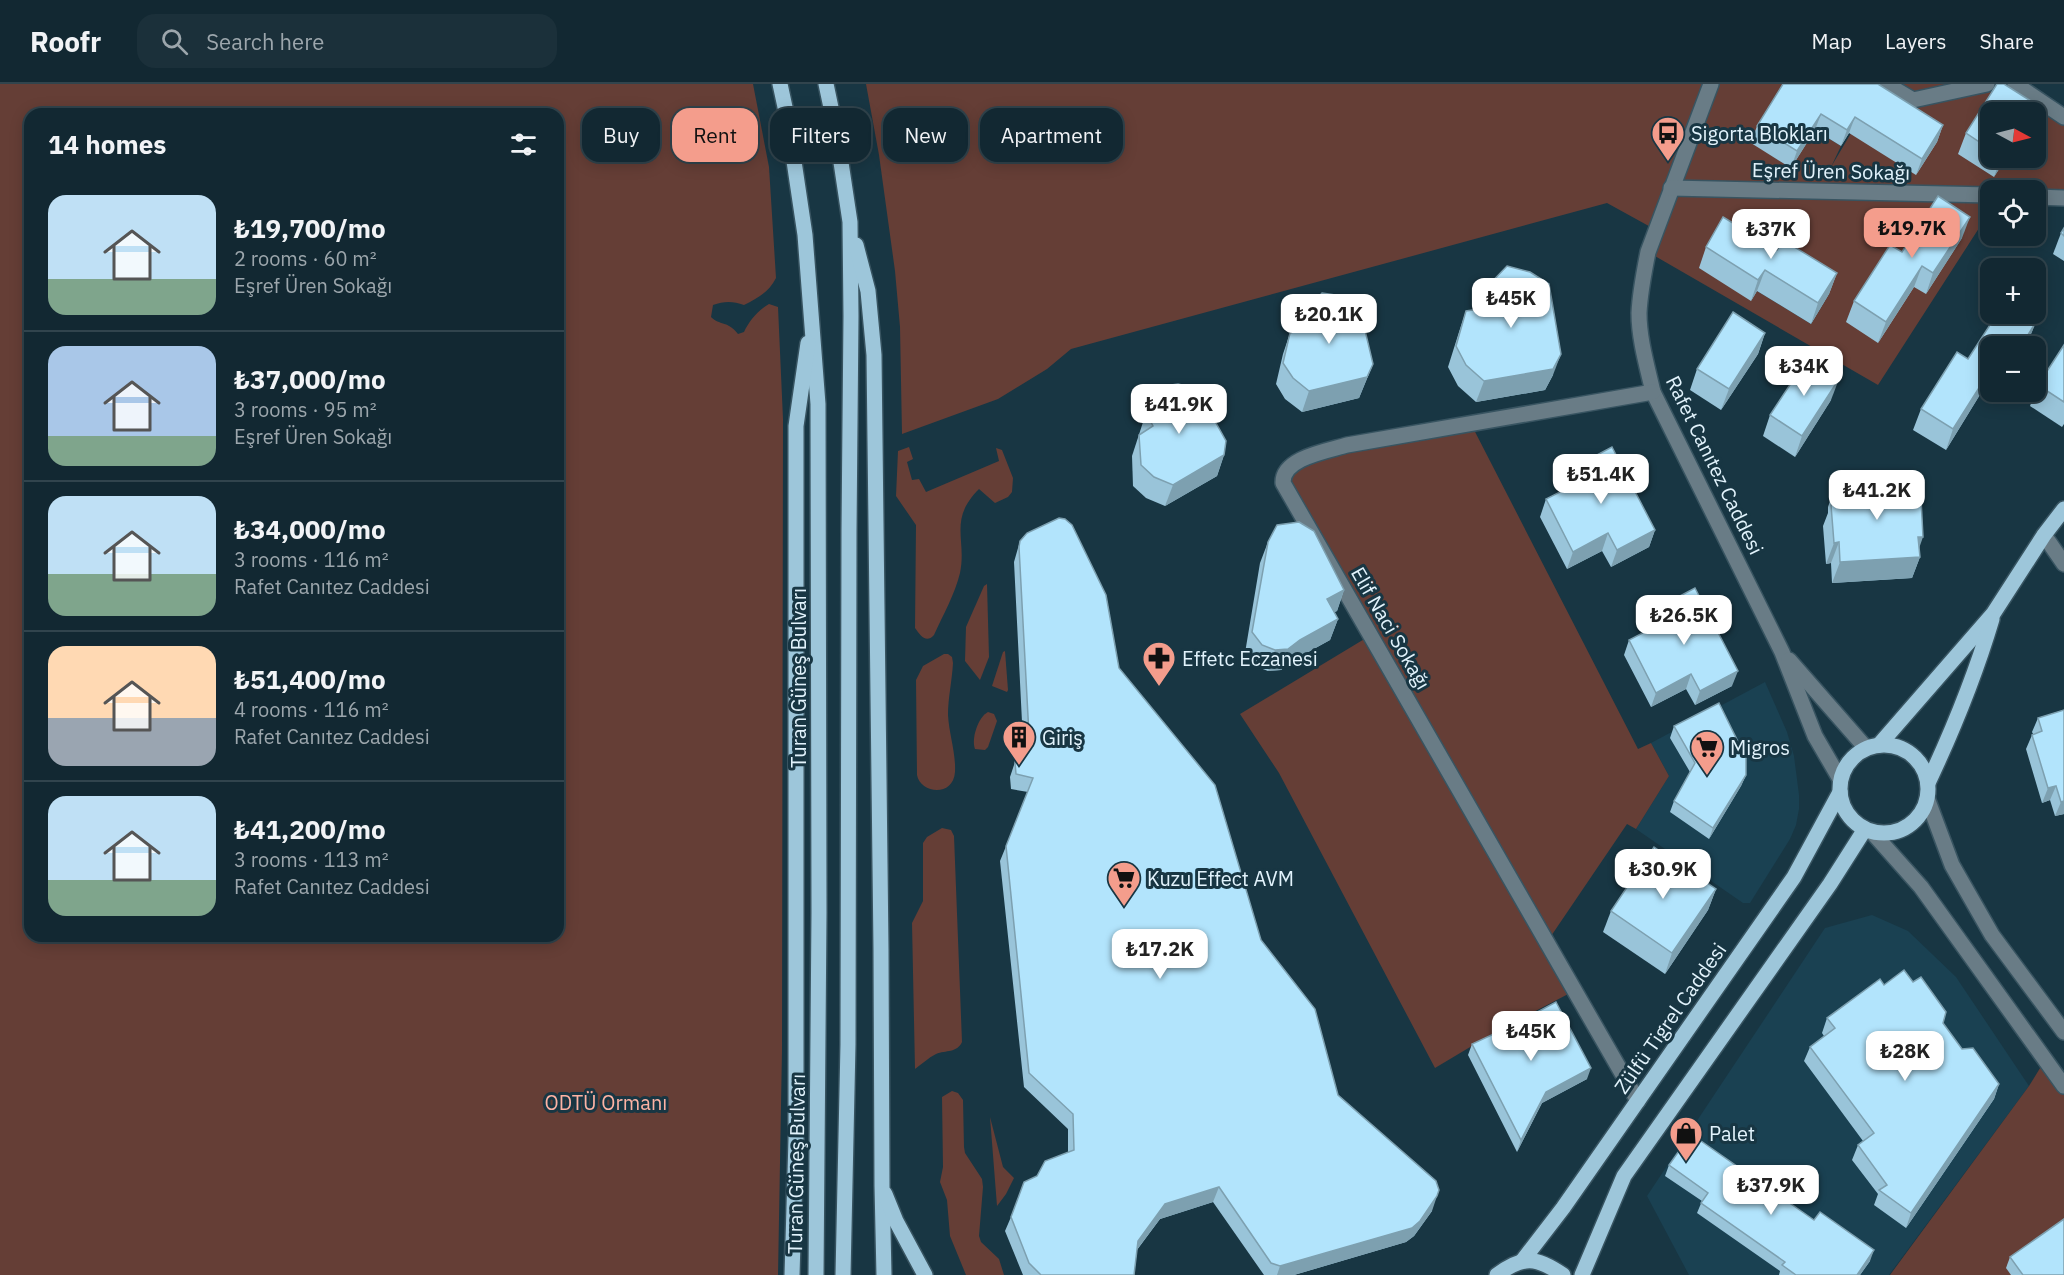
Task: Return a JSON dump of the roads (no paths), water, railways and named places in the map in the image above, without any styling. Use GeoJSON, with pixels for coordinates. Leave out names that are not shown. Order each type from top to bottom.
{"type":"FeatureCollection","features":[{"type":"Feature","properties":{"kind":"main road","name":"Turan Güneş Bulvarı"},"geometry":{"type":"LineString","coordinates":[[780,84],[788,121],[805,235],[818,404],[819,913],[816,1275]]}},
{"type":"Feature","properties":{"kind":"main road"},"geometry":{"type":"LineString","coordinates":[[826,84],[837,136],[850,222],[868,291],[874,355],[884,1275]]}},
{"type":"Feature","properties":{"kind":"main road"},"geometry":{"type":"LineString","coordinates":[[843,1275],[848,1044],[850,222]]}},
{"type":"Feature","properties":{"kind":"main road"},"geometry":{"type":"LineString","coordinates":[[792,1275],[796,1139],[796,426],[812,311]]}},
{"type":"Feature","properties":{"kind":"main road"},"geometry":{"type":"LineString","coordinates":[[1873,747],[1993,614],[2044,535],[2064,510]]}},
{"type":"Feature","properties":{"kind":"main road"},"geometry":{"type":"LineString","coordinates":[[1927,791],[1919,763],[1911,754],[1891,745],[1873,747],[1854,756],[1846,766],[1840,786],[1842,805],[1848,816],[1858,825],[1884,834],[1898,831],[1911,824],[1921,812],[1927,791],[1975,674],[1993,614]]}},
{"type":"Feature","properties":{"kind":"main road","name":"Zülfü Tigrel Caddesi"},"geometry":{"type":"LineString","coordinates":[[1523,1260],[1563,1208],[1794,877],[1840,786]]}},
{"type":"Feature","properties":{"kind":"main road"},"geometry":{"type":"LineString","coordinates":[[1582,1275],[1624,1176],[1869,830]]}},
{"type":"Feature","properties":{"kind":"main road"},"geometry":{"type":"LineString","coordinates":[[882,1185],[896,1221],[925,1275]]}},
{"type":"Feature","properties":{"kind":"main road"},"geometry":{"type":"LineString","coordinates":[[1497,1275],[1514,1263],[1523,1260],[1539,1263],[1563,1275]]}},
{"type":"Feature","properties":{"kind":"street","name":"Rafet Canıtez Caddesi"},"geometry":{"type":"LineString","coordinates":[[1711,84],[1648,252],[1642,277],[1639,314],[1644,354],[1653,392],[1782,652],[1815,736],[1840,786]]}},
{"type":"Feature","properties":{"kind":"street"},"geometry":{"type":"LineString","coordinates":[[1886,84],[1913,100],[1988,84]]}},
{"type":"Feature","properties":{"kind":"street"},"geometry":{"type":"LineString","coordinates":[[2015,84],[2064,117]]}},
{"type":"Feature","properties":{"kind":"street","name":"Eşref Üren Sokağı"},"geometry":{"type":"LineString","coordinates":[[1671,188],[1980,195]]}},
{"type":"Feature","properties":{"kind":"street"},"geometry":{"type":"LineString","coordinates":[[2046,197],[2064,198]]}},
{"type":"Feature","properties":{"kind":"street","name":"Elif Naci Sokağı"},"geometry":{"type":"LineString","coordinates":[[1638,1101],[1283,483],[1283,476],[1285,471],[1295,463],[1312,455],[1347,445],[1653,392]]}},
{"type":"Feature","properties":{"kind":"street"},"geometry":{"type":"LineString","coordinates":[[2044,535],[2064,564]]}},
{"type":"Feature","properties":{"kind":"street","name":"Rafet Canıtez Caddesi"},"geometry":{"type":"LineString","coordinates":[[1782,652],[1873,747]]}},
{"type":"Feature","properties":{"kind":"street"},"geometry":{"type":"LineString","coordinates":[[1927,791],[1952,865],[1992,935],[2064,1032]]}},
{"type":"Feature","properties":{"kind":"street"},"geometry":{"type":"LineString","coordinates":[[1869,830],[1921,887],[2064,1086]]}},
{"type":"Feature","properties":{"kind":"place","name":"Sigorta Blokları"},"geometry":{"type":"Point","coordinates":[1668,162]}},
{"type":"Feature","properties":{"kind":"place","name":"Effetc Eczanesi"},"geometry":{"type":"Point","coordinates":[1159,687]}},
{"type":"Feature","properties":{"kind":"place","name":"Giriş"},"geometry":{"type":"Point","coordinates":[1019,766]}},
{"type":"Feature","properties":{"kind":"place","name":"Migros"},"geometry":{"type":"Point","coordinates":[1707,776]}},
{"type":"Feature","properties":{"kind":"place","name":"Kuzu Effect AVM"},"geometry":{"type":"Point","coordinates":[1124,907]}},
{"type":"Feature","properties":{"kind":"place","name":"Palet"},"geometry":{"type":"Point","coordinates":[1686,1162]}},
{"type":"Feature","properties":{"kind":"park label","name":"ODTÜ Ormanı"},"geometry":{"type":"Point","coordinates":[606,1102]}}]}
